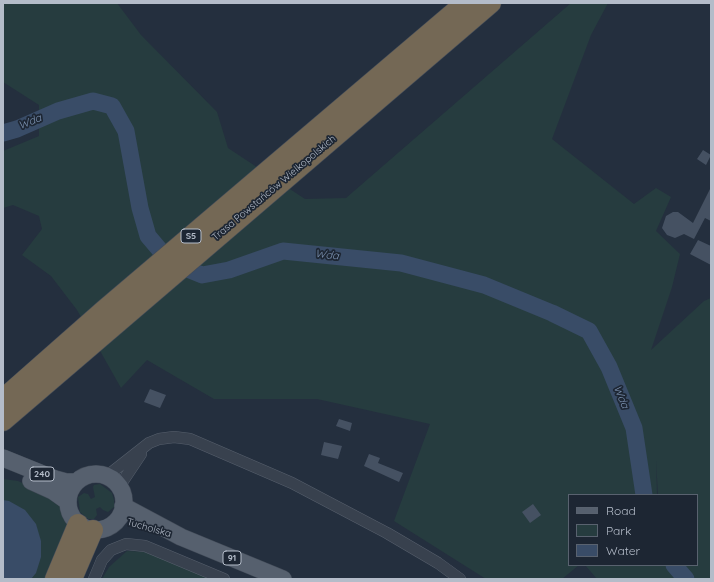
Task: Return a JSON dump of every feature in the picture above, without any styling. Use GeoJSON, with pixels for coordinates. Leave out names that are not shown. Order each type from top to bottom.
{"type":"FeatureCollection","features":[{"type":"Feature","properties":{"kind":"highway","name":"Trasa Powstańców Wielkopolskich"},"geometry":{"type":"LineString","coordinates":[[299,156],[465,3]]}},
{"type":"Feature","properties":{"kind":"highway","name":"Trasa Powstańców Wielkopolskich"},"geometry":{"type":"LineString","coordinates":[[3,399],[96,329],[299,156],[491,3]]}},
{"type":"Feature","properties":{"kind":"highway","name":"Trasa Powstańców Wielkopolskich"},"geometry":{"type":"LineString","coordinates":[[3,421],[96,329]]}},
{"type":"Feature","properties":{"kind":"highway"},"geometry":{"type":"LineString","coordinates":[[55,579],[86,527]]}},
{"type":"Feature","properties":{"kind":"highway"},"geometry":{"type":"LineString","coordinates":[[72,579],[86,527]]}},
{"type":"Feature","properties":{"kind":"main road"},"geometry":{"type":"LineString","coordinates":[[5,463],[53,491],[67,501]]}},
{"type":"Feature","properties":{"kind":"main road","name":"240"},"geometry":{"type":"LineString","coordinates":[[5,463],[66,482],[76,482]]}},
{"type":"Feature","properties":{"kind":"main road"},"geometry":{"type":"LineString","coordinates":[[98,474],[113,482],[123,497],[120,513],[105,528],[86,527],[70,514],[67,501],[68,494],[76,482],[88,475],[98,474]]}},
{"type":"Feature","properties":{"kind":"main road","name":"Tucholska"},"geometry":{"type":"LineString","coordinates":[[120,513],[283,579]]}},
{"type":"Feature","properties":{"kind":"street"},"geometry":{"type":"LineString","coordinates":[[113,482],[149,444],[159,439],[174,437],[190,439],[292,483],[438,563],[460,579]]}},
{"type":"Feature","properties":{"kind":"street"},"geometry":{"type":"LineString","coordinates":[[113,482],[125,476],[149,444]]}},
{"type":"Feature","properties":{"kind":"street"},"geometry":{"type":"LineString","coordinates":[[94,579],[102,560],[111,550],[126,544],[145,546],[224,579]]}},
{"type":"Feature","properties":{"kind":"green space"},"geometry":{"type":"Polygon","coordinates":[[[3,3],[117,3],[141,35],[217,112],[228,148],[305,199],[346,198],[571,3],[608,3],[591,35],[552,139],[634,204],[656,188],[671,197],[656,231],[680,254],[672,287],[651,350],[704,301],[711,298],[711,579],[597,579],[586,566],[698,566],[698,494],[658,494],[656,460],[657,494],[568,494],[568,566],[578,566],[562,579],[486,579],[394,521],[430,424],[317,399],[214,399],[147,360],[121,388],[77,310],[51,276],[22,255],[42,229],[39,216],[13,205],[3,208],[3,151],[39,136],[39,105],[3,82],[3,3]]]}},
{"type":"Feature","properties":{"kind":"green space"},"geometry":{"type":"Polygon","coordinates":[[[3,479],[18,481],[60,500],[69,531],[50,579],[3,579],[3,479]]]}},
{"type":"Feature","properties":{"kind":"green space"},"geometry":{"type":"Polygon","coordinates":[[[100,484],[112,493],[114,507],[108,512],[100,507],[96,509],[97,515],[94,519],[88,519],[80,512],[78,497],[84,493],[88,494],[91,499],[95,497],[93,487],[94,485],[100,484]]]}},
{"type":"Feature","properties":{"kind":"green space"},"geometry":{"type":"Polygon","coordinates":[[[127,551],[152,552],[215,579],[102,579],[109,567],[127,551]]]}},
{"type":"Feature","properties":{"kind":"water"},"geometry":{"type":"Polygon","coordinates":[[[3,500],[9,501],[25,510],[36,524],[41,541],[41,557],[36,573],[31,579],[3,579],[3,500]]]}},
{"type":"Feature","properties":{"kind":"building"},"geometry":{"type":"Polygon","coordinates":[[[703,150],[711,155],[706,165],[697,159],[703,150]]]}},
{"type":"Feature","properties":{"kind":"building"},"geometry":{"type":"Polygon","coordinates":[[[711,187],[711,221],[705,218],[694,239],[684,234],[675,238],[667,235],[662,228],[666,216],[673,212],[678,212],[693,223],[711,187]]]}},
{"type":"Feature","properties":{"kind":"building"},"geometry":{"type":"Polygon","coordinates":[[[698,240],[711,246],[711,265],[690,254],[698,240]]]}},
{"type":"Feature","properties":{"kind":"building"},"geometry":{"type":"Polygon","coordinates":[[[150,389],[166,395],[160,408],[144,402],[150,389]]]}},
{"type":"Feature","properties":{"kind":"building"},"geometry":{"type":"Polygon","coordinates":[[[339,419],[352,423],[350,431],[336,426],[339,419]]]}},
{"type":"Feature","properties":{"kind":"building"},"geometry":{"type":"Polygon","coordinates":[[[324,442],[342,446],[338,459],[321,455],[324,442]]]}},
{"type":"Feature","properties":{"kind":"building"},"geometry":{"type":"Polygon","coordinates":[[[369,454],[380,458],[378,463],[403,473],[399,482],[364,466],[369,454]]]}},
{"type":"Feature","properties":{"kind":"building"},"geometry":{"type":"Polygon","coordinates":[[[533,504],[541,515],[530,523],[522,512],[533,504]]]}},
{"type":"Feature","properties":{"kind":"waterway","name":"Wda"},"geometry":{"type":"LineString","coordinates":[[3,133],[17,129],[58,111],[93,101],[112,106],[126,131],[140,208],[148,236],[170,262],[202,275],[229,270],[283,251],[401,263],[484,285],[552,313],[589,331],[609,367],[634,428],[644,494]]}},
{"type":"Feature","properties":{"kind":"waterway","name":"Wda"},"geometry":{"type":"LineString","coordinates":[[675,566],[686,579]]}}]}
